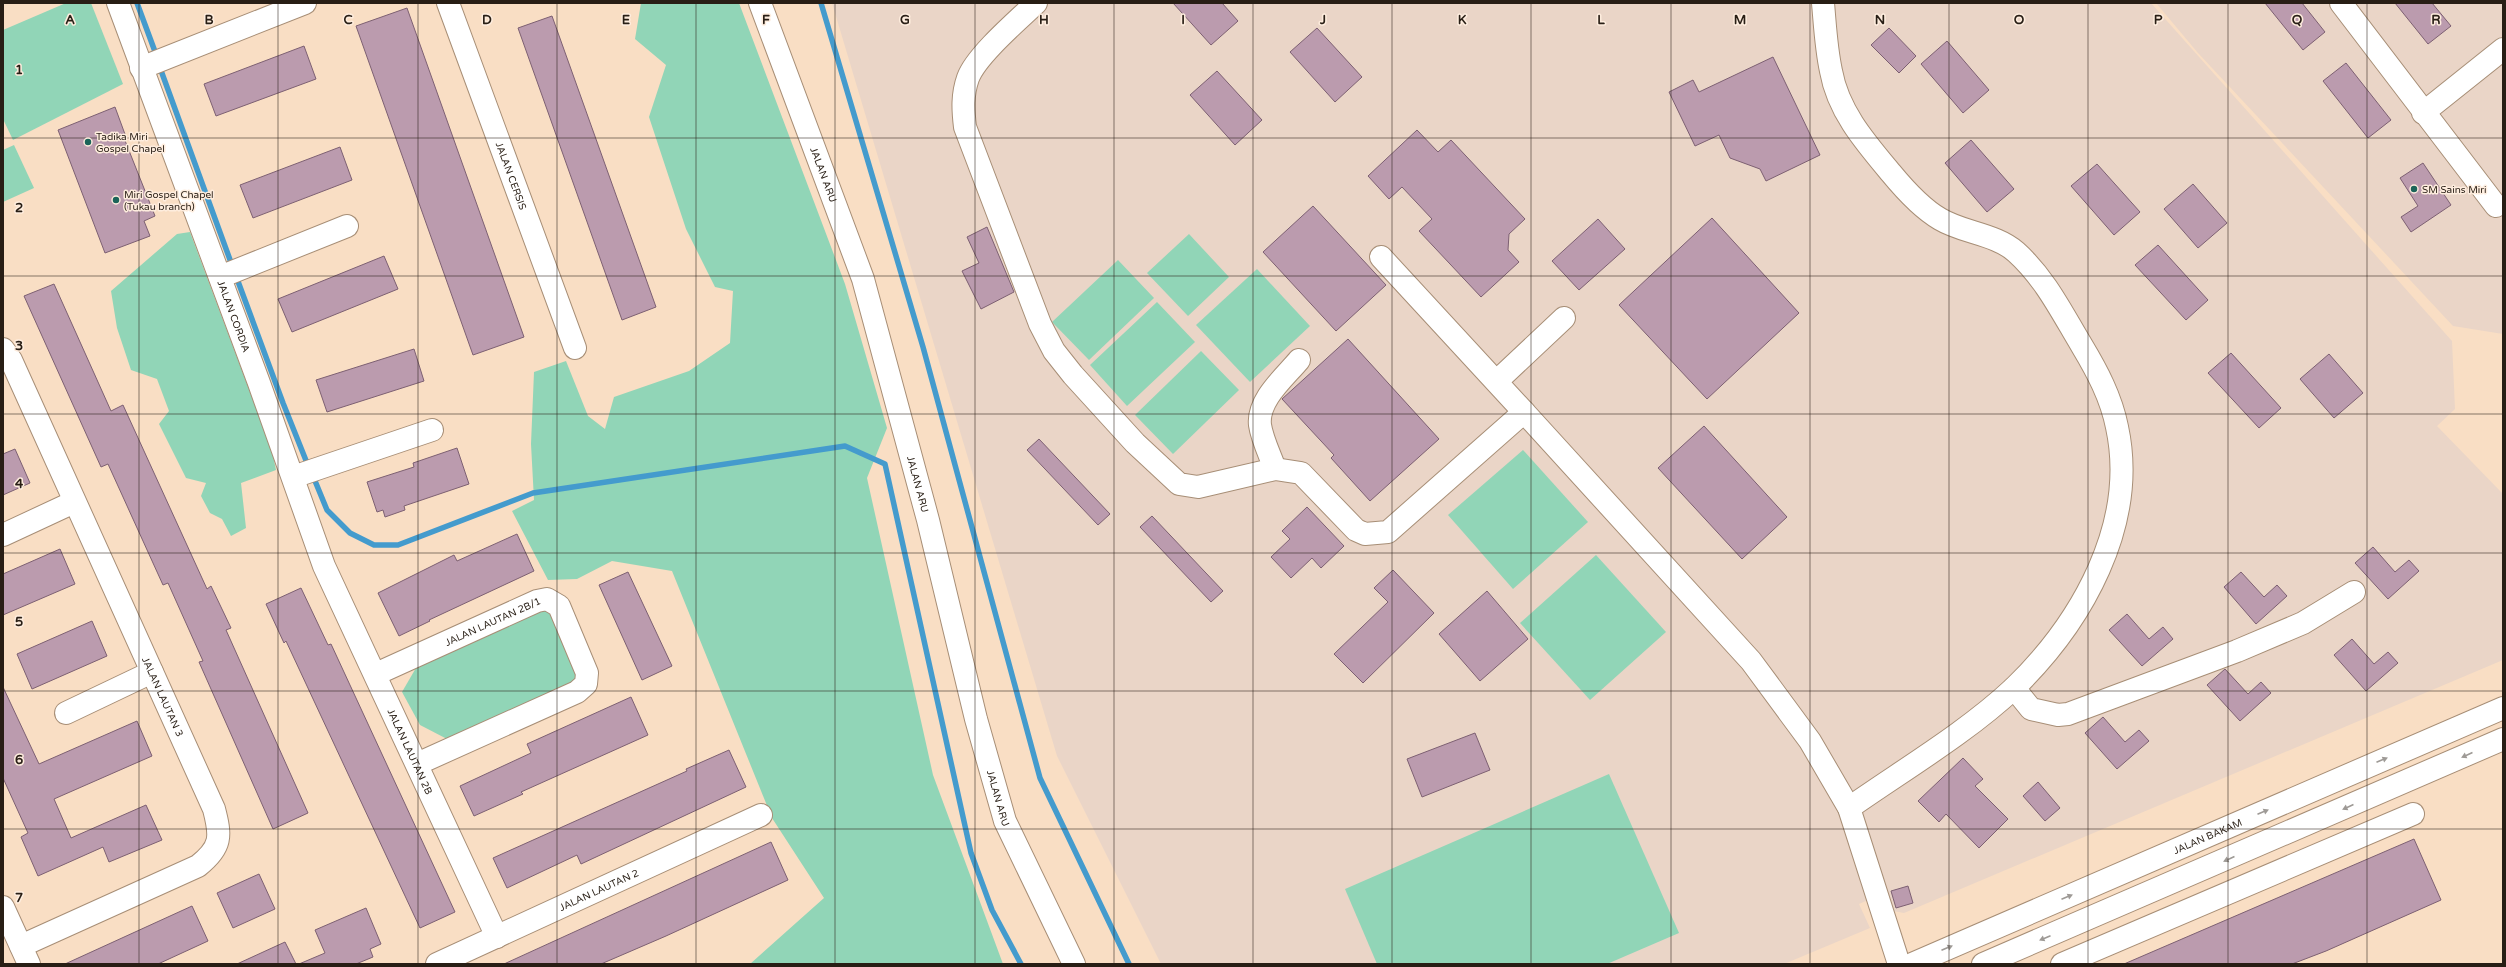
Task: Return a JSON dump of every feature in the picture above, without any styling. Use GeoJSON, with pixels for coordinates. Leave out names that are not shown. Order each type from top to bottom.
{"type":"FeatureCollection","features":[{"type":"Feature","properties":{"kind":"street","name":"JALAN CORDIA"},"geometry":{"type":"LineString","coordinates":[[118,3],[224,276],[305,473],[324,566]]}},
{"type":"Feature","properties":{"kind":"street"},"geometry":{"type":"LineString","coordinates":[[144,67],[305,3]]}},
{"type":"Feature","properties":{"kind":"street","name":"JALAN CERSIS"},"geometry":{"type":"LineString","coordinates":[[448,3],[575,348]]}},
{"type":"Feature","properties":{"kind":"street","name":"JALAN ARU"},"geometry":{"type":"LineString","coordinates":[[760,3],[863,279],[928,520],[976,719],[1005,821],[1074,964]]}},
{"type":"Feature","properties":{"kind":"street"},"geometry":{"type":"LineString","coordinates":[[1036,3],[1010,28],[976,65],[968,77],[962,104],[965,127],[1040,324],[1054,351],[1073,375],[1135,443],[1180,484],[1198,486],[1275,468],[1301,473],[1356,530],[1366,534],[1388,532],[1524,412]]}},
{"type":"Feature","properties":{"kind":"street"},"geometry":{"type":"LineString","coordinates":[[1823,3],[1831,72],[1839,99],[1853,126],[1912,197],[1937,217],[1955,227],[1998,241],[2013,249],[2031,265],[2044,282],[2100,376],[2117,427],[2122,476],[2115,524],[2096,578],[2050,649],[2014,688],[1968,725],[1849,808]]}},
{"type":"Feature","properties":{"kind":"street"},"geometry":{"type":"LineString","coordinates":[[2341,3],[2422,113],[2496,206]]}},
{"type":"Feature","properties":{"kind":"street"},"geometry":{"type":"LineString","coordinates":[[2422,113],[2503,49]]}},
{"type":"Feature","properties":{"kind":"street"},"geometry":{"type":"LineString","coordinates":[[224,276],[347,226]]}},
{"type":"Feature","properties":{"kind":"street"},"geometry":{"type":"LineString","coordinates":[[1381,257],[1497,381],[1751,661],[1810,741],[1849,808],[1899,964]]}},
{"type":"Feature","properties":{"kind":"street"},"geometry":{"type":"LineString","coordinates":[[1497,381],[1564,318]]}},
{"type":"Feature","properties":{"kind":"street","name":"JALAN LAUTAN 3"},"geometry":{"type":"LineString","coordinates":[[3,349],[12,360],[74,502],[214,809],[220,831],[218,844],[210,857],[198,866],[25,955]]}},
{"type":"Feature","properties":{"kind":"street"},"geometry":{"type":"LineString","coordinates":[[1275,468],[1260,424],[1262,410],[1271,392],[1299,360]]}},
{"type":"Feature","properties":{"kind":"street"},"geometry":{"type":"LineString","coordinates":[[305,473],[432,430]]}},
{"type":"Feature","properties":{"kind":"street"},"geometry":{"type":"LineString","coordinates":[[3,535],[74,502]]}},
{"type":"Feature","properties":{"kind":"street","name":"JALAN LAUTAN 2B"},"geometry":{"type":"LineString","coordinates":[[324,566],[376,674],[497,937]]}},
{"type":"Feature","properties":{"kind":"street"},"geometry":{"type":"LineString","coordinates":[[2014,688],[2031,709],[2058,715],[2068,714],[2273,636],[2303,623],[2354,592]]}},
{"type":"Feature","properties":{"kind":"street","name":"JALAN LAUTAN 2B/1"},"geometry":{"type":"LineString","coordinates":[[376,674],[537,601],[547,599],[559,606],[587,673],[586,684],[577,692],[417,764]]}},
{"type":"Feature","properties":{"kind":"street"},"geometry":{"type":"LineString","coordinates":[[66,714],[152,672]]}},
{"type":"Feature","properties":{"kind":"street","name":"JALAN BAKAM"},"geometry":{"type":"LineString","coordinates":[[1912,964],[2503,708]]}},
{"type":"Feature","properties":{"kind":"street"},"geometry":{"type":"LineString","coordinates":[[1983,964],[2503,739]]}},
{"type":"Feature","properties":{"kind":"street"},"geometry":{"type":"LineString","coordinates":[[2062,964],[2413,814]]}},
{"type":"Feature","properties":{"kind":"street","name":"JALAN LAUTAN 2"},"geometry":{"type":"LineString","coordinates":[[437,964],[761,815]]}},
{"type":"Feature","properties":{"kind":"street"},"geometry":{"type":"LineString","coordinates":[[3,907],[25,955]]}},
{"type":"Feature","properties":{"kind":"shaded area"},"geometry":{"type":"Polygon","coordinates":[[[832,3],[2151,3],[2452,341],[2455,409],[2437,426],[2503,494],[2503,660],[1904,913],[1893,911],[1877,896],[1859,904],[1870,928],[1784,964],[1161,964],[1057,756],[832,3]]]}},
{"type":"Feature","properties":{"kind":"shaded area","name":"SM Sains Miri"},"geometry":{"type":"Polygon","coordinates":[[[2156,3],[2503,3],[2503,334],[2453,326],[2198,53],[2156,3]]]}},
{"type":"Feature","properties":{"kind":"green space"},"geometry":{"type":"Polygon","coordinates":[[[66,3],[91,3],[123,84],[13,140],[3,119],[3,30],[66,3]]]}},
{"type":"Feature","properties":{"kind":"green space"},"geometry":{"type":"Polygon","coordinates":[[[641,3],[739,3],[845,284],[887,428],[867,478],[933,775],[1003,964],[750,964],[824,898],[772,818],[672,571],[612,561],[577,579],[548,580],[512,511],[534,500],[531,444],[534,372],[566,361],[588,416],[605,429],[614,397],[689,371],[730,343],[733,291],[715,287],[686,229],[649,117],[666,65],[635,39],[641,3]]]}},
{"type":"Feature","properties":{"kind":"green space"},"geometry":{"type":"Polygon","coordinates":[[[14,145],[34,188],[3,202],[3,150],[14,145]]]}},
{"type":"Feature","properties":{"kind":"green space"},"geometry":{"type":"Polygon","coordinates":[[[190,232],[272,451],[276,470],[241,483],[246,528],[231,536],[222,519],[210,513],[201,496],[206,483],[186,478],[159,424],[169,411],[157,379],[131,370],[117,328],[111,291],[177,234],[190,232]]]}},
{"type":"Feature","properties":{"kind":"green space"},"geometry":{"type":"Polygon","coordinates":[[[1189,234],[1229,277],[1188,316],[1147,273],[1189,234]]]}},
{"type":"Feature","properties":{"kind":"green space"},"geometry":{"type":"Polygon","coordinates":[[[1118,260],[1154,298],[1089,360],[1052,322],[1118,260]]]}},
{"type":"Feature","properties":{"kind":"green space"},"geometry":{"type":"Polygon","coordinates":[[[1257,269],[1310,326],[1250,382],[1196,325],[1257,269]]]}},
{"type":"Feature","properties":{"kind":"green space"},"geometry":{"type":"Polygon","coordinates":[[[1157,302],[1195,342],[1127,406],[1090,365],[1157,302]]]}},
{"type":"Feature","properties":{"kind":"green space"},"geometry":{"type":"Polygon","coordinates":[[[1201,351],[1239,390],[1173,454],[1135,415],[1201,351]]]}},
{"type":"Feature","properties":{"kind":"green space"},"geometry":{"type":"Polygon","coordinates":[[[1523,450],[1588,522],[1513,589],[1448,515],[1523,450]]]}},
{"type":"Feature","properties":{"kind":"green space"},"geometry":{"type":"Polygon","coordinates":[[[1596,555],[1666,632],[1590,700],[1520,623],[1596,555]]]}},
{"type":"Feature","properties":{"kind":"green space"},"geometry":{"type":"Polygon","coordinates":[[[535,607],[554,610],[582,672],[571,688],[449,740],[420,725],[402,692],[420,661],[535,607]]]}},
{"type":"Feature","properties":{"kind":"green space"},"geometry":{"type":"Polygon","coordinates":[[[1609,774],[1679,933],[1607,964],[1377,964],[1345,889],[1609,774]]]}},
{"type":"Feature","properties":{"kind":"building"},"geometry":{"type":"Polygon","coordinates":[[[1173,3],[1222,3],[1238,21],[1211,45],[1173,3]]]}},
{"type":"Feature","properties":{"kind":"building"},"geometry":{"type":"Polygon","coordinates":[[[2265,3],[2302,3],[2325,32],[2303,50],[2265,3]]]}},
{"type":"Feature","properties":{"kind":"building"},"geometry":{"type":"Polygon","coordinates":[[[2395,3],[2432,3],[2451,26],[2428,44],[2395,3]]]}},
{"type":"Feature","properties":{"kind":"building"},"geometry":{"type":"Polygon","coordinates":[[[407,8],[524,337],[473,355],[356,26],[407,8]]]}},
{"type":"Feature","properties":{"kind":"building"},"geometry":{"type":"Polygon","coordinates":[[[552,16],[656,307],[622,320],[518,28],[552,16]]]}},
{"type":"Feature","properties":{"kind":"building"},"geometry":{"type":"Polygon","coordinates":[[[1317,28],[1362,77],[1335,102],[1290,52],[1317,28]]]}},
{"type":"Feature","properties":{"kind":"building"},"geometry":{"type":"Polygon","coordinates":[[[1889,28],[1916,56],[1899,73],[1871,45],[1889,28]]]}},
{"type":"Feature","properties":{"kind":"building"},"geometry":{"type":"Polygon","coordinates":[[[1947,41],[1989,90],[1963,113],[1921,64],[1947,41]]]}},
{"type":"Feature","properties":{"kind":"building"},"geometry":{"type":"Polygon","coordinates":[[[304,46],[316,79],[216,116],[204,84],[304,46]]]}},
{"type":"Feature","properties":{"kind":"building"},"geometry":{"type":"Polygon","coordinates":[[[1773,57],[1820,155],[1766,181],[1760,169],[1730,158],[1719,135],[1695,146],[1669,92],[1693,80],[1699,92],[1773,57]]]}},
{"type":"Feature","properties":{"kind":"building"},"geometry":{"type":"Polygon","coordinates":[[[2346,63],[2391,120],[2368,138],[2323,81],[2346,63]]]}},
{"type":"Feature","properties":{"kind":"building"},"geometry":{"type":"Polygon","coordinates":[[[1217,71],[1262,120],[1235,145],[1190,95],[1217,71]]]}},
{"type":"Feature","properties":{"kind":"building"},"geometry":{"type":"Polygon","coordinates":[[[115,107],[126,137],[124,138],[155,216],[144,221],[150,236],[105,253],[58,130],[115,107]]]}},
{"type":"Feature","properties":{"kind":"building"},"geometry":{"type":"Polygon","coordinates":[[[1417,130],[1438,152],[1451,140],[1525,219],[1509,234],[1508,250],[1519,262],[1481,297],[1419,231],[1432,219],[1402,187],[1389,199],[1368,176],[1417,130]]]}},
{"type":"Feature","properties":{"kind":"building"},"geometry":{"type":"Polygon","coordinates":[[[1971,140],[2014,189],[1987,212],[1945,163],[1971,140]]]}},
{"type":"Feature","properties":{"kind":"building"},"geometry":{"type":"Polygon","coordinates":[[[340,147],[352,180],[253,218],[240,185],[340,147]]]}},
{"type":"Feature","properties":{"kind":"building"},"geometry":{"type":"Polygon","coordinates":[[[2423,163],[2451,205],[2411,232],[2401,217],[2418,206],[2400,178],[2423,163]]]}},
{"type":"Feature","properties":{"kind":"building"},"geometry":{"type":"Polygon","coordinates":[[[2097,164],[2140,212],[2114,235],[2071,186],[2097,164]]]}},
{"type":"Feature","properties":{"kind":"building"},"geometry":{"type":"Polygon","coordinates":[[[2193,184],[2227,223],[2198,248],[2164,209],[2193,184]]]}},
{"type":"Feature","properties":{"kind":"building"},"geometry":{"type":"Polygon","coordinates":[[[1313,206],[1386,285],[1336,331],[1263,252],[1313,206]]]}},
{"type":"Feature","properties":{"kind":"building"},"geometry":{"type":"Polygon","coordinates":[[[1712,218],[1799,313],[1707,399],[1619,305],[1712,218]]]}},
{"type":"Feature","properties":{"kind":"building"},"geometry":{"type":"Polygon","coordinates":[[[1598,219],[1625,249],[1579,290],[1552,261],[1598,219]]]}},
{"type":"Feature","properties":{"kind":"building"},"geometry":{"type":"Polygon","coordinates":[[[987,227],[1014,292],[981,309],[962,271],[979,263],[967,237],[987,227]]]}},
{"type":"Feature","properties":{"kind":"building"},"geometry":{"type":"Polygon","coordinates":[[[2158,245],[2208,300],[2186,320],[2135,265],[2158,245]]]}},
{"type":"Feature","properties":{"kind":"building"},"geometry":{"type":"Polygon","coordinates":[[[384,256],[398,289],[292,332],[278,299],[384,256]]]}},
{"type":"Feature","properties":{"kind":"building"},"geometry":{"type":"Polygon","coordinates":[[[54,284],[111,411],[123,405],[207,589],[211,586],[231,628],[226,630],[308,813],[273,829],[199,662],[203,661],[168,583],[163,585],[108,464],[101,467],[24,296],[54,284]]]}},
{"type":"Feature","properties":{"kind":"building"},"geometry":{"type":"Polygon","coordinates":[[[1348,339],[1439,439],[1370,501],[1331,458],[1334,455],[1282,399],[1348,339]]]}},
{"type":"Feature","properties":{"kind":"building"},"geometry":{"type":"Polygon","coordinates":[[[414,349],[424,381],[327,412],[316,380],[414,349]]]}},
{"type":"Feature","properties":{"kind":"building"},"geometry":{"type":"Polygon","coordinates":[[[2231,353],[2281,408],[2259,428],[2208,373],[2231,353]]]}},
{"type":"Feature","properties":{"kind":"building"},"geometry":{"type":"Polygon","coordinates":[[[2329,354],[2363,393],[2334,418],[2300,379],[2329,354]]]}},
{"type":"Feature","properties":{"kind":"building"},"geometry":{"type":"Polygon","coordinates":[[[1704,426],[1787,517],[1742,559],[1658,468],[1704,426]]]}},
{"type":"Feature","properties":{"kind":"building"},"geometry":{"type":"Polygon","coordinates":[[[1039,439],[1110,514],[1098,525],[1027,450],[1039,439]]]}},
{"type":"Feature","properties":{"kind":"building"},"geometry":{"type":"Polygon","coordinates":[[[457,448],[469,484],[404,506],[405,510],[385,517],[383,510],[377,512],[367,482],[414,467],[413,463],[457,448]]]}},
{"type":"Feature","properties":{"kind":"building"},"geometry":{"type":"Polygon","coordinates":[[[15,449],[30,483],[3,495],[3,454],[15,449]]]}},
{"type":"Feature","properties":{"kind":"building"},"geometry":{"type":"Polygon","coordinates":[[[1307,507],[1344,546],[1321,568],[1312,558],[1291,578],[1271,557],[1290,539],[1282,531],[1307,507]]]}},
{"type":"Feature","properties":{"kind":"building"},"geometry":{"type":"Polygon","coordinates":[[[1152,516],[1223,591],[1211,602],[1140,527],[1152,516]]]}},
{"type":"Feature","properties":{"kind":"building"},"geometry":{"type":"Polygon","coordinates":[[[517,534],[534,571],[429,620],[430,621],[399,636],[378,593],[454,555],[457,561],[517,534]]]}},
{"type":"Feature","properties":{"kind":"building"},"geometry":{"type":"Polygon","coordinates":[[[2373,547],[2395,572],[2409,560],[2419,571],[2388,599],[2355,563],[2373,547]]]}},
{"type":"Feature","properties":{"kind":"building"},"geometry":{"type":"Polygon","coordinates":[[[60,549],[75,584],[3,615],[3,574],[60,549]]]}},
{"type":"Feature","properties":{"kind":"building"},"geometry":{"type":"Polygon","coordinates":[[[1393,570],[1434,613],[1363,683],[1334,654],[1388,602],[1374,588],[1393,570]]]}},
{"type":"Feature","properties":{"kind":"building"},"geometry":{"type":"Polygon","coordinates":[[[628,572],[672,666],[642,680],[599,585],[628,572]]]}},
{"type":"Feature","properties":{"kind":"building"},"geometry":{"type":"Polygon","coordinates":[[[2241,572],[2264,597],[2277,585],[2287,596],[2256,624],[2224,587],[2241,572]]]}},
{"type":"Feature","properties":{"kind":"building"},"geometry":{"type":"Polygon","coordinates":[[[301,588],[328,645],[331,644],[455,912],[420,928],[286,641],[284,643],[266,604],[301,588]]]}},
{"type":"Feature","properties":{"kind":"building"},"geometry":{"type":"Polygon","coordinates":[[[1487,591],[1528,639],[1480,681],[1439,634],[1487,591]]]}},
{"type":"Feature","properties":{"kind":"building"},"geometry":{"type":"Polygon","coordinates":[[[2127,614],[2149,639],[2163,627],[2173,639],[2142,666],[2109,630],[2127,614]]]}},
{"type":"Feature","properties":{"kind":"building"},"geometry":{"type":"Polygon","coordinates":[[[92,621],[107,656],[32,689],[17,654],[92,621]]]}},
{"type":"Feature","properties":{"kind":"building"},"geometry":{"type":"Polygon","coordinates":[[[2352,639],[2374,664],[2388,652],[2398,663],[2366,691],[2334,655],[2352,639]]]}},
{"type":"Feature","properties":{"kind":"building"},"geometry":{"type":"Polygon","coordinates":[[[2225,669],[2248,694],[2261,682],[2271,693],[2240,721],[2207,685],[2225,669]]]}},
{"type":"Feature","properties":{"kind":"building"},"geometry":{"type":"Polygon","coordinates":[[[3,687],[39,764],[137,721],[152,756],[54,799],[71,838],[146,805],[162,840],[109,862],[103,847],[38,876],[21,837],[28,833],[3,778],[3,687]]]}},
{"type":"Feature","properties":{"kind":"building"},"geometry":{"type":"Polygon","coordinates":[[[631,697],[648,735],[521,792],[523,794],[474,816],[460,786],[531,753],[527,744],[631,697]]]}},
{"type":"Feature","properties":{"kind":"building"},"geometry":{"type":"Polygon","coordinates":[[[2103,717],[2125,742],[2139,730],[2149,741],[2117,769],[2085,733],[2103,717]]]}},
{"type":"Feature","properties":{"kind":"building"},"geometry":{"type":"Polygon","coordinates":[[[1475,733],[1490,770],[1422,797],[1407,759],[1475,733]]]}},
{"type":"Feature","properties":{"kind":"building"},"geometry":{"type":"Polygon","coordinates":[[[729,750],[746,787],[581,864],[577,855],[507,888],[493,858],[687,771],[686,769],[729,750]]]}},
{"type":"Feature","properties":{"kind":"building"},"geometry":{"type":"Polygon","coordinates":[[[1963,758],[1983,779],[1975,786],[2008,819],[1979,848],[1946,814],[1939,822],[1918,801],[1963,758]]]}},
{"type":"Feature","properties":{"kind":"building"},"geometry":{"type":"Polygon","coordinates":[[[2038,782],[2060,808],[2045,821],[2023,796],[2038,782]]]}},
{"type":"Feature","properties":{"kind":"building"},"geometry":{"type":"Polygon","coordinates":[[[2414,839],[2441,900],[2326,951],[2292,964],[2124,964],[2414,839]]]}},
{"type":"Feature","properties":{"kind":"building"},"geometry":{"type":"Polygon","coordinates":[[[771,842],[788,880],[666,936],[601,964],[504,964],[771,842]]]}},
{"type":"Feature","properties":{"kind":"building"},"geometry":{"type":"Polygon","coordinates":[[[259,874],[275,909],[233,928],[217,893],[259,874]]]}},
{"type":"Feature","properties":{"kind":"building"},"geometry":{"type":"Polygon","coordinates":[[[1908,886],[1913,903],[1896,908],[1891,891],[1908,886]]]}},
{"type":"Feature","properties":{"kind":"building"},"geometry":{"type":"Polygon","coordinates":[[[192,906],[208,941],[158,964],[65,964],[192,906]]]}},
{"type":"Feature","properties":{"kind":"building"},"geometry":{"type":"Polygon","coordinates":[[[366,908],[381,944],[370,949],[373,957],[356,964],[299,964],[325,953],[315,930],[366,908]]]}},
{"type":"Feature","properties":{"kind":"building"},"geometry":{"type":"Polygon","coordinates":[[[285,942],[296,964],[237,964],[285,942]]]}},
{"type":"Feature","properties":{"kind":"waterway"},"geometry":{"type":"LineString","coordinates":[[137,3],[157,57]]}},
{"type":"Feature","properties":{"kind":"waterway"},"geometry":{"type":"LineString","coordinates":[[821,3],[923,347],[1040,778],[1129,964]]}},
{"type":"Feature","properties":{"kind":"waterway"},"geometry":{"type":"LineString","coordinates":[[159,65],[233,268]]}},
{"type":"Feature","properties":{"kind":"waterway"},"geometry":{"type":"LineString","coordinates":[[236,276],[283,403],[309,468]]}},
{"type":"Feature","properties":{"kind":"waterway"},"geometry":{"type":"LineString","coordinates":[[313,476],[327,510],[350,533],[374,545],[398,545],[533,493],[845,446],[885,464],[971,853],[992,910],[1021,964]]}},
{"type":"Feature","properties":{"kind":"place","name":"Tadika Miri Gospel Chapel"},"geometry":{"type":"Point","coordinates":[88,142]}},
{"type":"Feature","properties":{"kind":"place","name":"SM Sains Miri"},"geometry":{"type":"Point","coordinates":[2414,189]}},
{"type":"Feature","properties":{"kind":"place","name":"Miri Gospel Chapel (Tukau branch)"},"geometry":{"type":"Point","coordinates":[116,200]}}]}
